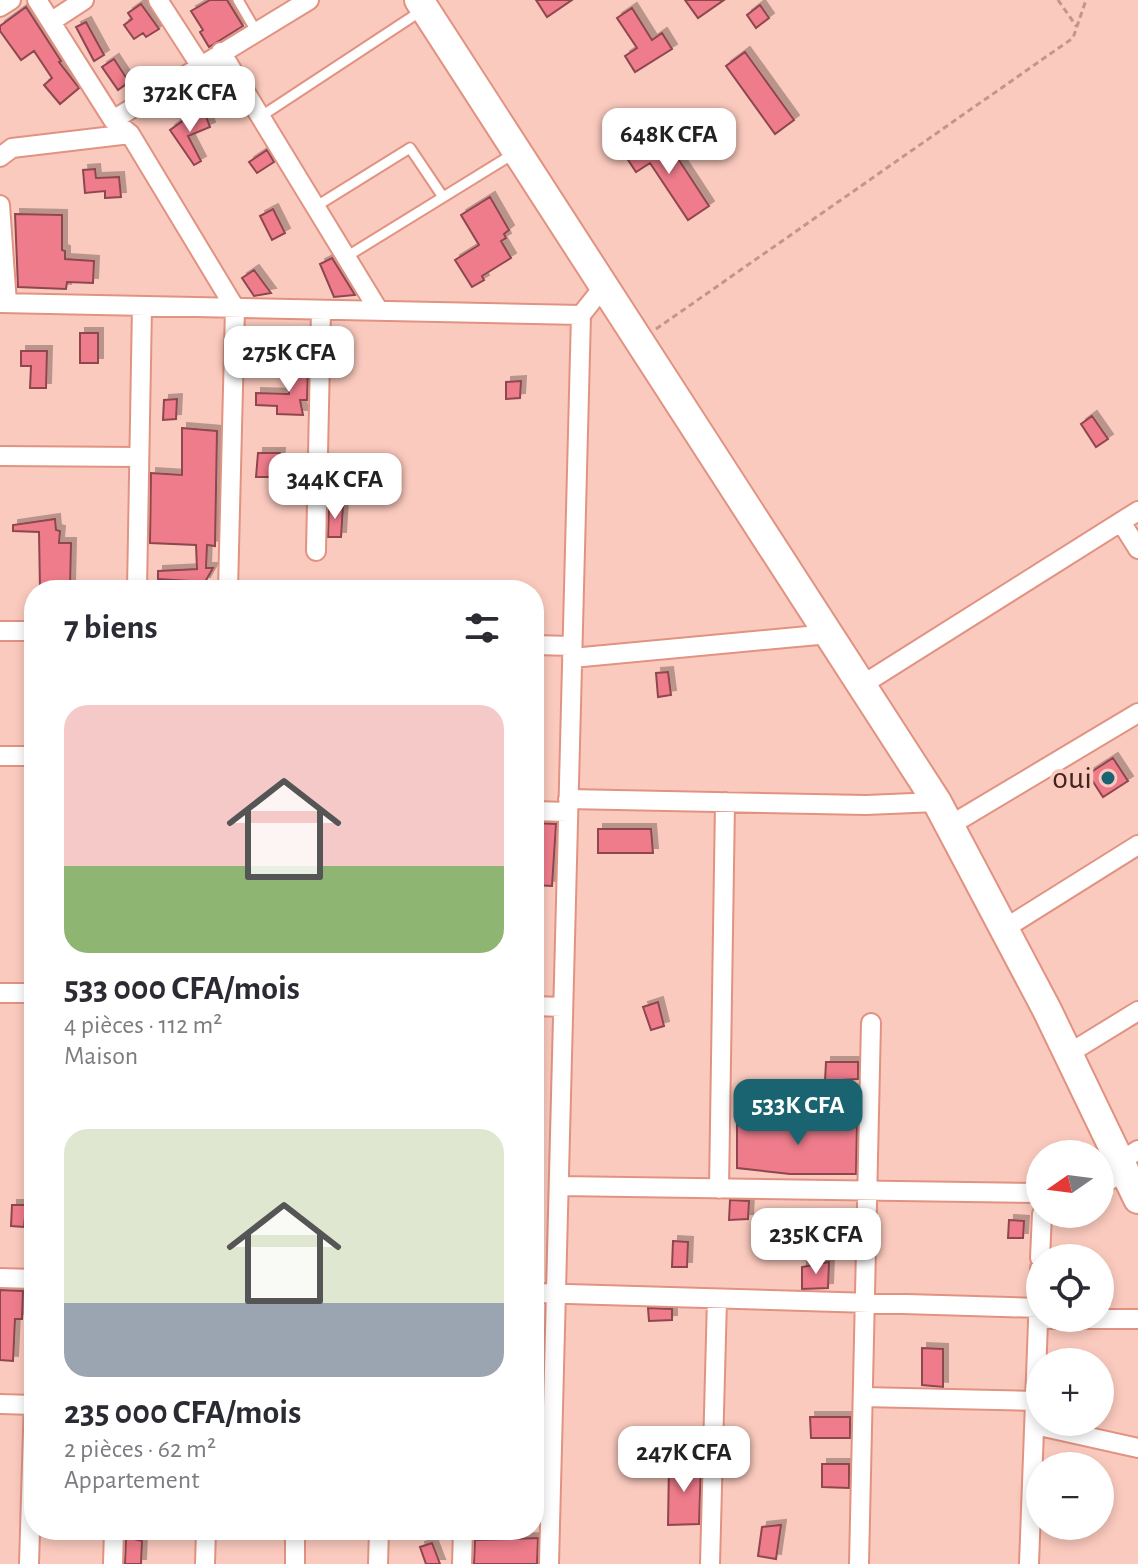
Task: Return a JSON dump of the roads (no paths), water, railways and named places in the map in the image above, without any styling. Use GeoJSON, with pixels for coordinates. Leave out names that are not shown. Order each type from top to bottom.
{"type":"FeatureCollection","features":[{"type":"Feature","properties":{"kind":"main road"},"geometry":{"type":"LineString","coordinates":[[422,4],[943,814],[1068,1054],[1138,1199]]}},
{"type":"Feature","properties":{"kind":"street"},"geometry":{"type":"LineString","coordinates":[[0,7],[11,0]]}},
{"type":"Feature","properties":{"kind":"street"},"geometry":{"type":"LineString","coordinates":[[37,0],[113,120],[130,134],[235,308],[228,580]]}},
{"type":"Feature","properties":{"kind":"street"},"geometry":{"type":"LineString","coordinates":[[52,21],[84,0]]}},
{"type":"Feature","properties":{"kind":"street"},"geometry":{"type":"LineString","coordinates":[[158,0],[200,65]]}},
{"type":"Feature","properties":{"kind":"street"},"geometry":{"type":"LineString","coordinates":[[113,120],[309,0]]}},
{"type":"Feature","properties":{"kind":"street"},"geometry":{"type":"LineString","coordinates":[[221,52],[379,311]]}},
{"type":"Feature","properties":{"kind":"street"},"geometry":{"type":"LineString","coordinates":[[0,157],[12,148],[130,134]]}},
{"type":"Feature","properties":{"kind":"street"},"geometry":{"type":"LineString","coordinates":[[0,205],[3,303],[581,315]]}},
{"type":"Feature","properties":{"kind":"street"},"geometry":{"type":"LineString","coordinates":[[549,1564],[581,315],[604,286]]}},
{"type":"Feature","properties":{"kind":"street"},"geometry":{"type":"LineString","coordinates":[[137,580],[142,306]]}},
{"type":"Feature","properties":{"kind":"street"},"geometry":{"type":"LineString","coordinates":[[316,551],[321,310]]}},
{"type":"Feature","properties":{"kind":"street"},"geometry":{"type":"LineString","coordinates":[[0,456],[139,457]]}},
{"type":"Feature","properties":{"kind":"street"},"geometry":{"type":"LineString","coordinates":[[862,685],[1138,511]]}},
{"type":"Feature","properties":{"kind":"street"},"geometry":{"type":"LineString","coordinates":[[1121,522],[1138,549]]}},
{"type":"Feature","properties":{"kind":"street"},"geometry":{"type":"LineString","coordinates":[[0,631],[24,631]]}},
{"type":"Feature","properties":{"kind":"street"},"geometry":{"type":"LineString","coordinates":[[544,647],[572,652],[829,634]]}},
{"type":"Feature","properties":{"kind":"street"},"geometry":{"type":"LineString","coordinates":[[544,809],[568,805],[725,802],[866,805],[943,814],[1138,713]]}},
{"type":"Feature","properties":{"kind":"street"},"geometry":{"type":"LineString","coordinates":[[0,756],[24,756]]}},
{"type":"Feature","properties":{"kind":"street"},"geometry":{"type":"LineString","coordinates":[[719,1189],[725,802]]}},
{"type":"Feature","properties":{"kind":"street"},"geometry":{"type":"LineString","coordinates":[[1004,929],[1138,845]]}},
{"type":"Feature","properties":{"kind":"street"},"geometry":{"type":"LineString","coordinates":[[0,993],[24,993]]}},
{"type":"Feature","properties":{"kind":"street"},"geometry":{"type":"LineString","coordinates":[[544,1006],[563,1007]]}},
{"type":"Feature","properties":{"kind":"street"},"geometry":{"type":"LineString","coordinates":[[1068,1054],[1138,1011]]}},
{"type":"Feature","properties":{"kind":"street"},"geometry":{"type":"LineString","coordinates":[[859,1564],[871,1023]]}},
{"type":"Feature","properties":{"kind":"street"},"geometry":{"type":"LineString","coordinates":[[559,1186],[1026,1193]]}},
{"type":"Feature","properties":{"kind":"street"},"geometry":{"type":"LineString","coordinates":[[0,1278],[24,1279]]}},
{"type":"Feature","properties":{"kind":"street"},"geometry":{"type":"LineString","coordinates":[[544,1293],[865,1303],[1026,1313]]}},
{"type":"Feature","properties":{"kind":"street"},"geometry":{"type":"LineString","coordinates":[[710,1564],[717,1299]]}},
{"type":"Feature","properties":{"kind":"street"},"geometry":{"type":"LineString","coordinates":[[1114,1318],[1138,1319]]}},
{"type":"Feature","properties":{"kind":"street"},"geometry":{"type":"LineString","coordinates":[[863,1397],[1026,1401]]}},
{"type":"Feature","properties":{"kind":"street"},"geometry":{"type":"LineString","coordinates":[[0,1404],[24,1405]]}},
{"type":"Feature","properties":{"kind":"street"},"geometry":{"type":"LineString","coordinates":[[1029,1564],[1035,1436]]}},
{"type":"Feature","properties":{"kind":"street"},"geometry":{"type":"LineString","coordinates":[[1084,1436],[1138,1448]]}},
{"type":"Feature","properties":{"kind":"street"},"geometry":{"type":"LineString","coordinates":[[29,1564],[30,1540]]}},
{"type":"Feature","properties":{"kind":"street"},"geometry":{"type":"LineString","coordinates":[[113,1564],[114,1540]]}},
{"type":"Feature","properties":{"kind":"street"},"geometry":{"type":"LineString","coordinates":[[205,1564],[206,1540]]}},
{"type":"Feature","properties":{"kind":"street"},"geometry":{"type":"LineString","coordinates":[[295,1540],[295,1564]]}},
{"type":"Feature","properties":{"kind":"street"},"geometry":{"type":"LineString","coordinates":[[378,1564],[379,1540]]}},
{"type":"Feature","properties":{"kind":"street"},"geometry":{"type":"LineString","coordinates":[[462,1564],[463,1540]]}},
{"type":"Feature","properties":{"kind":"lane"},"geometry":{"type":"LineString","coordinates":[[238,0],[256,31]]}},
{"type":"Feature","properties":{"kind":"lane"},"geometry":{"type":"LineString","coordinates":[[260,117],[422,4]]}},
{"type":"Feature","properties":{"kind":"lane"},"geometry":{"type":"LineString","coordinates":[[315,207],[410,148],[443,197]]}},
{"type":"Feature","properties":{"kind":"lane"},"geometry":{"type":"LineString","coordinates":[[346,257],[517,151]]}},
{"type":"Feature","properties":{"kind":"place","name":"oui"},"geometry":{"type":"Point","coordinates":[1108,778]}}]}
